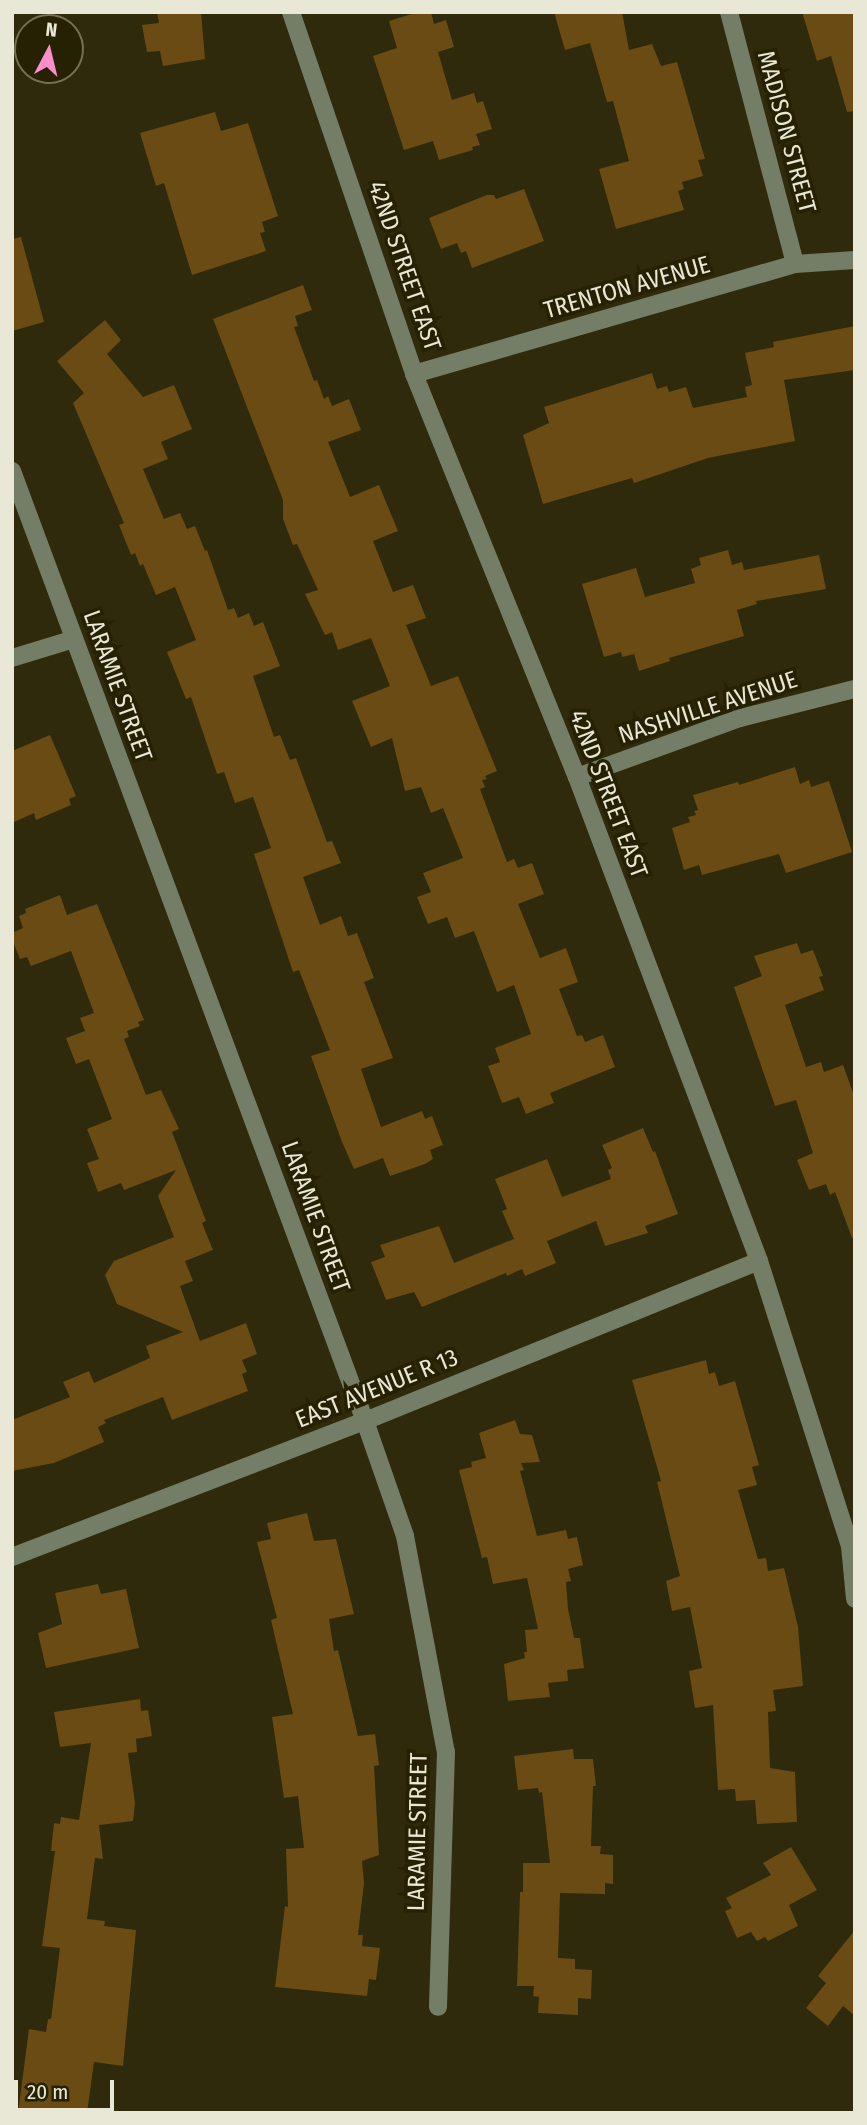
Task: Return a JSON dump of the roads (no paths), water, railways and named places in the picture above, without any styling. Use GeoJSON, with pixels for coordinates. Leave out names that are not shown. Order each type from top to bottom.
{"type":"FeatureCollection","features":[{"type":"Feature","properties":{"kind":"street","name":"42ND STREET EAST"},"geometry":{"type":"LineString","coordinates":[[291,12],[415,374],[577,777],[759,1261],[852,1546],[855,1599]]}},
{"type":"Feature","properties":{"kind":"street","name":"MADISON STREET"},"geometry":{"type":"LineString","coordinates":[[729,12],[795,264]]}},
{"type":"Feature","properties":{"kind":"street","name":"TRENTON AVENUE"},"geometry":{"type":"LineString","coordinates":[[415,374],[795,264],[855,260]]}},
{"type":"Feature","properties":{"kind":"street","name":"LARAMIE STREET"},"geometry":{"type":"LineString","coordinates":[[12,471],[365,1421],[405,1536],[446,1752],[438,2007]]}},
{"type":"Feature","properties":{"kind":"street"},"geometry":{"type":"LineString","coordinates":[[12,658],[74,639]]}},
{"type":"Feature","properties":{"kind":"street","name":"NASHVILLE AVENUE"},"geometry":{"type":"LineString","coordinates":[[577,777],[740,718],[855,690]]}},
{"type":"Feature","properties":{"kind":"street","name":"EAST AVENUE R 13"},"geometry":{"type":"LineString","coordinates":[[12,1557],[365,1421],[759,1261]]}}]}
